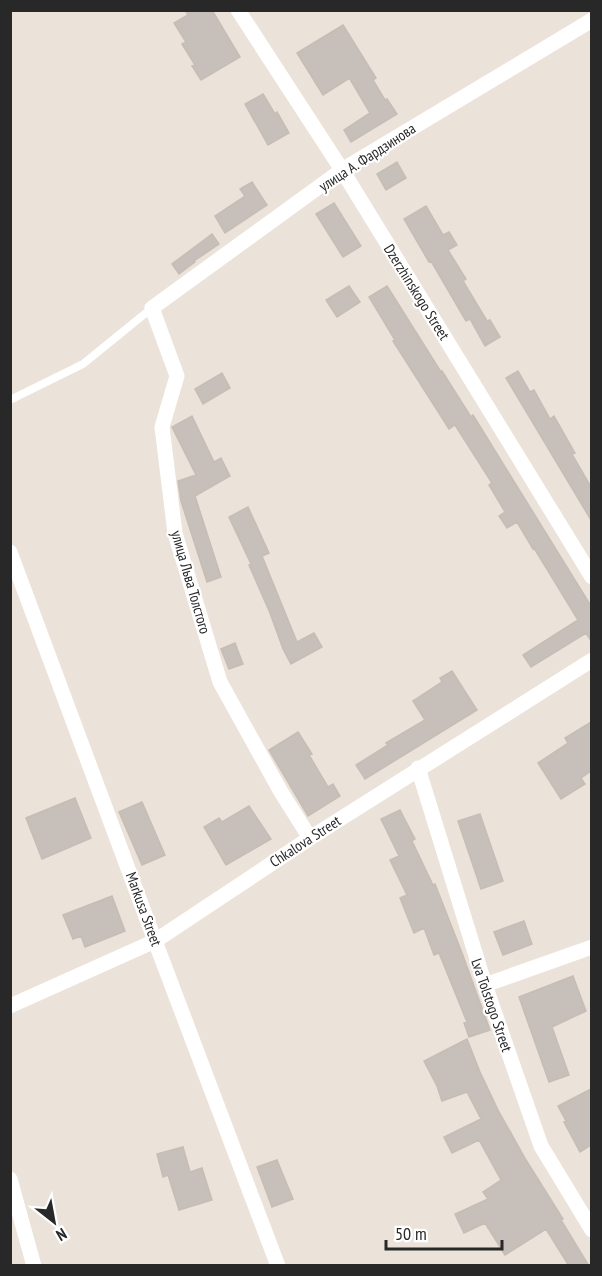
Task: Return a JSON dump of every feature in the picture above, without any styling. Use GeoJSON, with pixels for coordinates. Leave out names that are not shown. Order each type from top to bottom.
{"type":"FeatureCollection","features":[{"type":"Feature","properties":{"kind":"street","name":"Dzerzhinskogo Street"},"geometry":{"type":"LineString","coordinates":[[238,10],[342,170],[591,577]]}},
{"type":"Feature","properties":{"kind":"street","name":"улица А. Фардзинова"},"geometry":{"type":"LineString","coordinates":[[152,309],[342,170],[591,20]]}},
{"type":"Feature","properties":{"kind":"street","name":"улица Льва Толстого"},"geometry":{"type":"LineString","coordinates":[[152,309],[177,376],[162,427],[175,533],[220,682],[281,792],[310,838]]}},
{"type":"Feature","properties":{"kind":"street","name":"Markusa Street"},"geometry":{"type":"LineString","coordinates":[[10,552],[278,1266]]}},
{"type":"Feature","properties":{"kind":"street","name":"Chkalova Street"},"geometry":{"type":"LineString","coordinates":[[10,1006],[155,941],[418,768],[591,660]]}},
{"type":"Feature","properties":{"kind":"street","name":"Lva Tolstogo Street"},"geometry":{"type":"LineString","coordinates":[[418,768],[485,985],[541,1146],[591,1230]]}},
{"type":"Feature","properties":{"kind":"street"},"geometry":{"type":"LineString","coordinates":[[485,985],[591,947]]}},
{"type":"Feature","properties":{"kind":"street"},"geometry":{"type":"LineString","coordinates":[[10,1179],[34,1266]]}},
{"type":"Feature","properties":{"kind":"lane"},"geometry":{"type":"LineString","coordinates":[[10,400],[83,364],[152,309]]}},
{"type":"Feature","properties":{"kind":"building"},"geometry":{"type":"Polygon","coordinates":[[[185,10],[212,10],[240,57],[201,80],[182,44],[186,42],[174,23],[188,15],[185,10]]]}},
{"type":"Feature","properties":{"kind":"building"},"geometry":{"type":"Polygon","coordinates":[[[343,25],[376,78],[373,80],[385,100],[387,99],[397,114],[351,142],[344,130],[370,113],[350,79],[323,95],[297,53],[343,25]]]}},
{"type":"Feature","properties":{"kind":"building"},"geometry":{"type":"Polygon","coordinates":[[[263,94],[289,133],[268,145],[245,104],[263,94]]]}},
{"type":"Feature","properties":{"kind":"building"},"geometry":{"type":"Polygon","coordinates":[[[397,162],[406,178],[386,190],[377,174],[397,162]]]}},
{"type":"Feature","properties":{"kind":"building"},"geometry":{"type":"Polygon","coordinates":[[[252,182],[267,205],[225,233],[215,216],[245,196],[240,189],[252,182]]]}},
{"type":"Feature","properties":{"kind":"building"},"geometry":{"type":"Polygon","coordinates":[[[334,203],[361,246],[343,257],[316,214],[334,203]]]}},
{"type":"Feature","properties":{"kind":"building"},"geometry":{"type":"Polygon","coordinates":[[[426,206],[443,235],[449,232],[457,245],[448,250],[466,279],[463,281],[487,321],[490,320],[500,337],[485,346],[470,319],[466,321],[404,219],[426,206]]]}},
{"type":"Feature","properties":{"kind":"building"},"geometry":{"type":"Polygon","coordinates":[[[212,234],[219,244],[179,274],[172,264],[212,234]]]}},
{"type":"Feature","properties":{"kind":"building"},"geometry":{"type":"Polygon","coordinates":[[[349,286],[360,302],[337,317],[326,300],[349,286]]]}},
{"type":"Feature","properties":{"kind":"building"},"geometry":{"type":"Polygon","coordinates":[[[387,286],[471,417],[473,415],[591,606],[591,641],[586,633],[531,667],[523,655],[578,620],[517,522],[507,528],[499,516],[505,512],[489,485],[492,483],[455,425],[449,429],[393,341],[395,340],[369,297],[387,286]]]}},
{"type":"Feature","properties":{"kind":"building"},"geometry":{"type":"Polygon","coordinates":[[[518,371],[530,392],[534,390],[550,419],[554,416],[575,453],[572,454],[591,487],[591,520],[506,378],[518,371]]]}},
{"type":"Feature","properties":{"kind":"building"},"geometry":{"type":"Polygon","coordinates":[[[222,373],[230,388],[203,404],[195,389],[222,373]]]}},
{"type":"Feature","properties":{"kind":"building"},"geometry":{"type":"Polygon","coordinates":[[[192,416],[214,462],[221,458],[230,476],[195,496],[221,577],[207,582],[181,501],[178,481],[196,475],[172,427],[192,416]]]}},
{"type":"Feature","properties":{"kind":"building"},"geometry":{"type":"Polygon","coordinates":[[[248,507],[269,553],[262,556],[297,642],[314,633],[322,647],[291,664],[249,565],[251,564],[229,517],[248,507]]]}},
{"type":"Feature","properties":{"kind":"building"},"geometry":{"type":"Polygon","coordinates":[[[235,643],[243,664],[229,669],[221,649],[235,643]]]}},
{"type":"Feature","properties":{"kind":"building"},"geometry":{"type":"Polygon","coordinates":[[[452,671],[477,710],[365,779],[356,765],[388,745],[386,743],[425,720],[413,701],[442,682],[440,678],[452,671]]]}},
{"type":"Feature","properties":{"kind":"building"},"geometry":{"type":"Polygon","coordinates":[[[591,722],[591,771],[581,778],[585,784],[561,799],[538,763],[568,743],[565,738],[591,722]]]}},
{"type":"Feature","properties":{"kind":"building"},"geometry":{"type":"Polygon","coordinates":[[[298,732],[328,787],[333,784],[340,796],[308,816],[269,750],[298,732]]]}},
{"type":"Feature","properties":{"kind":"building"},"geometry":{"type":"Polygon","coordinates":[[[75,798],[91,838],[42,859],[26,818],[75,798]]]}},
{"type":"Feature","properties":{"kind":"building"},"geometry":{"type":"Polygon","coordinates":[[[142,802],[165,855],[142,865],[119,812],[142,802]]]}},
{"type":"Feature","properties":{"kind":"building"},"geometry":{"type":"Polygon","coordinates":[[[249,806],[271,839],[226,865],[204,827],[219,818],[222,822],[249,806]]]}},
{"type":"Feature","properties":{"kind":"building"},"geometry":{"type":"Polygon","coordinates":[[[400,810],[415,839],[412,841],[433,885],[435,884],[490,1030],[469,1037],[464,1023],[467,1022],[439,953],[434,955],[424,928],[414,933],[400,898],[407,895],[390,860],[399,856],[381,819],[400,810]]]}},
{"type":"Feature","properties":{"kind":"building"},"geometry":{"type":"Polygon","coordinates":[[[480,814],[503,881],[481,889],[458,821],[480,814]]]}},
{"type":"Feature","properties":{"kind":"building"},"geometry":{"type":"Polygon","coordinates":[[[112,896],[125,931],[85,947],[81,936],[73,939],[63,915],[112,896]]]}},
{"type":"Feature","properties":{"kind":"building"},"geometry":{"type":"Polygon","coordinates":[[[524,921],[532,944],[503,955],[494,932],[524,921]]]}},
{"type":"Feature","properties":{"kind":"building"},"geometry":{"type":"Polygon","coordinates":[[[573,976],[586,1011],[552,1027],[569,1075],[549,1082],[519,997],[573,976]]]}},
{"type":"Feature","properties":{"kind":"building"},"geometry":{"type":"Polygon","coordinates":[[[467,1039],[498,1110],[589,1266],[569,1266],[546,1229],[505,1255],[485,1223],[464,1233],[455,1214],[488,1199],[483,1192],[501,1180],[479,1140],[452,1153],[444,1137],[481,1119],[467,1092],[442,1101],[424,1061],[467,1039]]]}},
{"type":"Feature","properties":{"kind":"building"},"geometry":{"type":"Polygon","coordinates":[[[591,1089],[591,1145],[580,1152],[558,1106],[591,1089]]]}},
{"type":"Feature","properties":{"kind":"building"},"geometry":{"type":"Polygon","coordinates":[[[183,1147],[190,1172],[202,1168],[212,1200],[179,1210],[168,1175],[163,1177],[157,1154],[183,1147]]]}},
{"type":"Feature","properties":{"kind":"building"},"geometry":{"type":"Polygon","coordinates":[[[277,1160],[293,1199],[272,1207],[257,1167],[277,1160]]]}}]}
